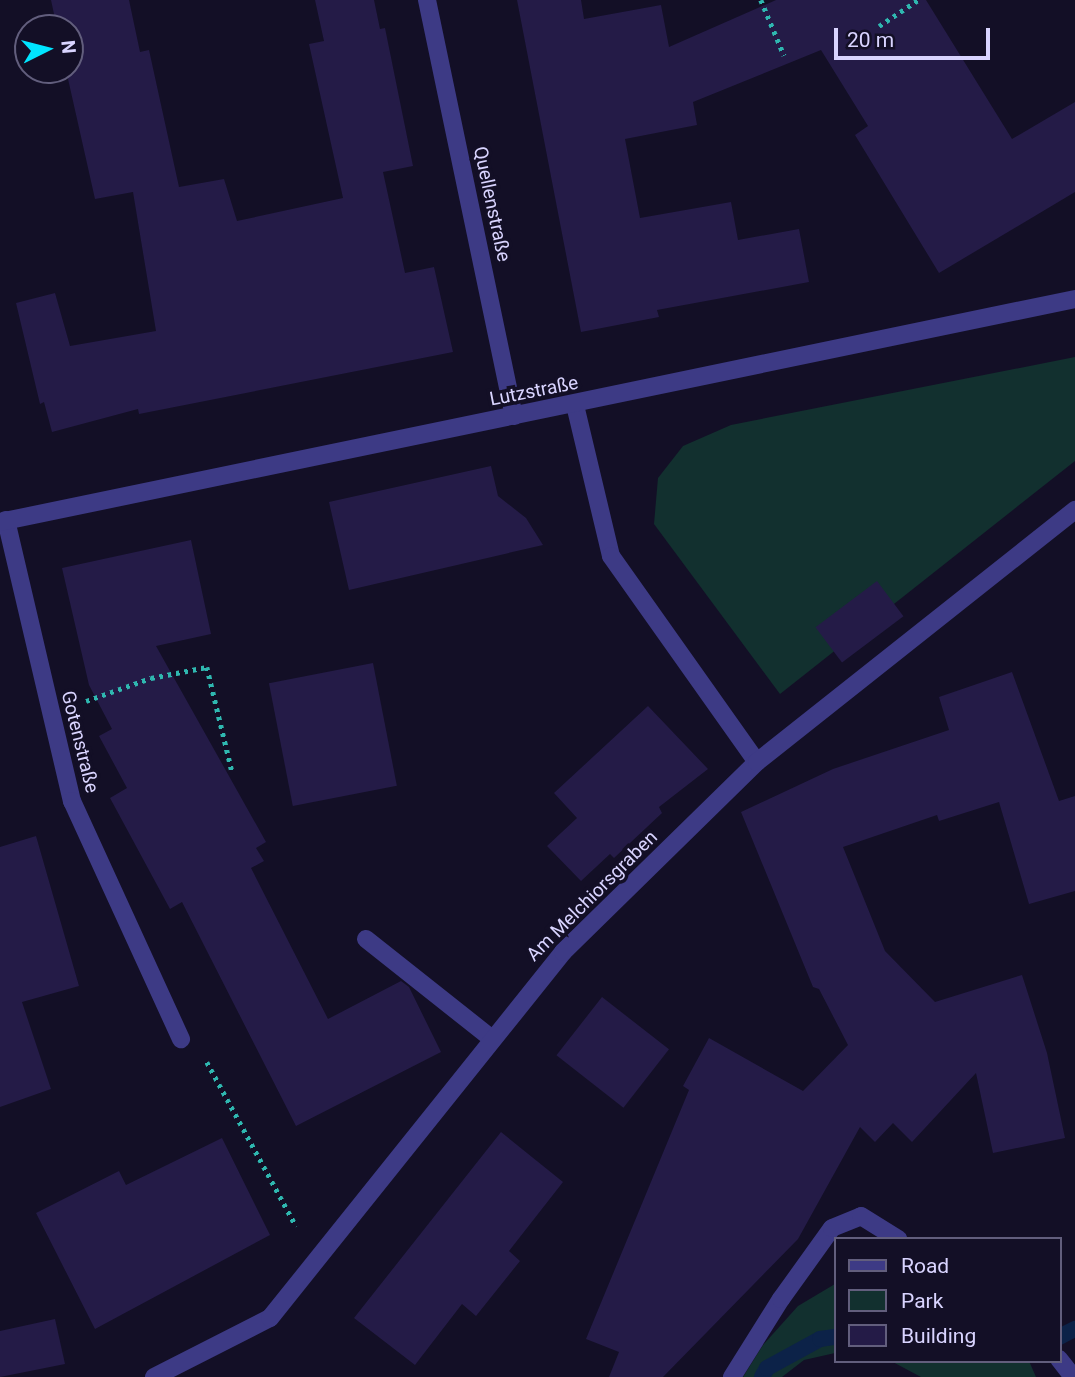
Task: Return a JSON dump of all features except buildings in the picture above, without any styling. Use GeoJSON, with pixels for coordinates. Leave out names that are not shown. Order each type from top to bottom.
{"type":"FeatureCollection","features":[{"type":"Feature","properties":{"kind":"street","name":"Quellenstraße"},"geometry":{"type":"LineString","coordinates":[[428,0],[514,416]]}},
{"type":"Feature","properties":{"kind":"street","name":"Lutzstraße"},"geometry":{"type":"LineString","coordinates":[[3,521],[575,405],[1075,299]]}},
{"type":"Feature","properties":{"kind":"street"},"geometry":{"type":"LineString","coordinates":[[575,405],[611,556],[757,762]]}},
{"type":"Feature","properties":{"kind":"street","name":"Am Melchiorsgraben"},"geometry":{"type":"LineString","coordinates":[[154,1377],[270,1318],[491,1038],[563,952],[757,762],[1075,510]]}},
{"type":"Feature","properties":{"kind":"street","name":"Gotenstraße"},"geometry":{"type":"LineString","coordinates":[[3,521],[72,801],[181,1039]]}},
{"type":"Feature","properties":{"kind":"street"},"geometry":{"type":"LineString","coordinates":[[366,939],[491,1038]]}},
{"type":"Feature","properties":{"kind":"street"},"geometry":{"type":"LineString","coordinates":[[732,1377],[781,1299],[832,1228],[861,1216],[895,1237]]}},
{"type":"Feature","properties":{"kind":"street"},"geometry":{"type":"LineString","coordinates":[[1061,1362],[1073,1377]]}},
{"type":"Feature","properties":{"kind":"path"},"geometry":{"type":"LineString","coordinates":[[761,0],[784,55]]}},
{"type":"Feature","properties":{"kind":"path"},"geometry":{"type":"LineString","coordinates":[[879,26],[918,0]]}},
{"type":"Feature","properties":{"kind":"path"},"geometry":{"type":"LineString","coordinates":[[80,689],[83,702],[151,678],[208,667],[232,771]]}},
{"type":"Feature","properties":{"kind":"path"},"geometry":{"type":"LineString","coordinates":[[181,1039],[211,1065],[314,1261]]}},
{"type":"Feature","properties":{"kind":"green space"},"geometry":{"type":"Polygon","coordinates":[[[1075,357],[1075,461],[780,694],[654,524],[658,478],[683,446],[731,425],[1075,357]]]}},
{"type":"Feature","properties":{"kind":"green space"},"geometry":{"type":"Polygon","coordinates":[[[834,1285],[834,1353],[804,1360],[782,1377],[743,1377],[763,1345],[798,1306],[834,1285]]]}},
{"type":"Feature","properties":{"kind":"green space"},"geometry":{"type":"Polygon","coordinates":[[[895,1363],[1030,1363],[1036,1377],[921,1377],[895,1363]]]}},
{"type":"Feature","properties":{"kind":"waterway"},"geometry":{"type":"LineString","coordinates":[[1061,1336],[1075,1329]]}},
{"type":"Feature","properties":{"kind":"waterway"},"geometry":{"type":"LineString","coordinates":[[762,1377],[767,1368],[820,1339],[834,1337]]}}]}
